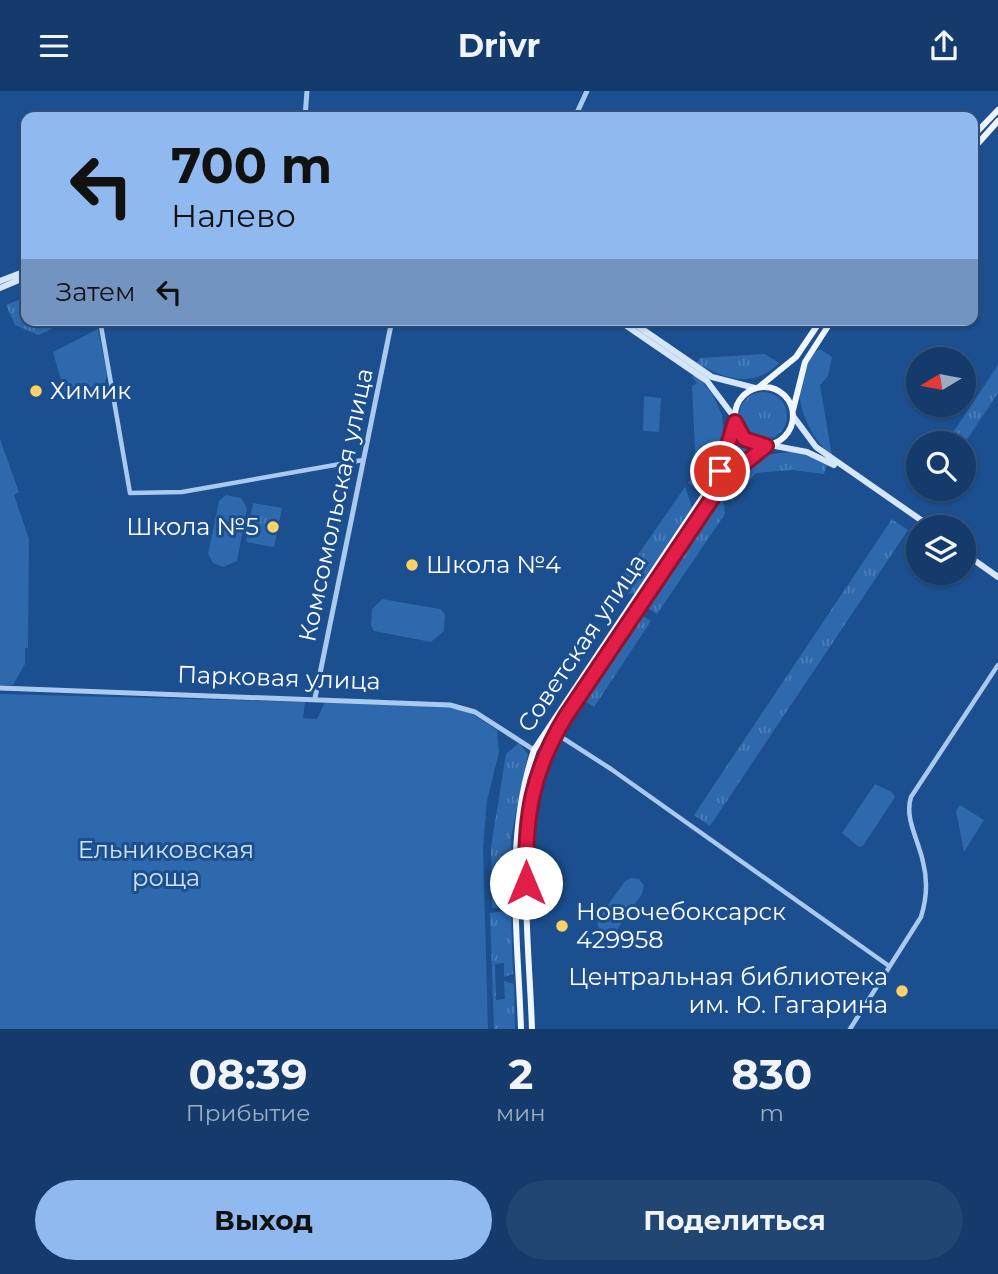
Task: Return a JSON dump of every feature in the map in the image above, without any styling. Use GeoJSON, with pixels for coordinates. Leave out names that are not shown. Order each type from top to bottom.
{"type":"FeatureCollection","features":[{"type":"Feature","properties":{"kind":"main road"},"geometry":{"type":"LineString","coordinates":[[978,131],[998,110]]}},
{"type":"Feature","properties":{"kind":"main road"},"geometry":{"type":"LineString","coordinates":[[978,143],[998,121]]}},
{"type":"Feature","properties":{"kind":"main road"},"geometry":{"type":"LineString","coordinates":[[0,281],[21,273]]}},
{"type":"Feature","properties":{"kind":"main road"},"geometry":{"type":"LineString","coordinates":[[0,288],[21,279]]}},
{"type":"Feature","properties":{"kind":"main road"},"geometry":{"type":"LineString","coordinates":[[627,326],[707,381],[734,419],[744,439],[821,457],[907,515]]}},
{"type":"Feature","properties":{"kind":"main road"},"geometry":{"type":"LineString","coordinates":[[638,326],[712,377],[757,388],[773,389],[782,394],[816,447],[914,515]]}},
{"type":"Feature","properties":{"kind":"main road"},"geometry":{"type":"LineString","coordinates":[[734,419],[740,399],[796,357],[817,326]]}},
{"type":"Feature","properties":{"kind":"main road"},"geometry":{"type":"LineString","coordinates":[[768,446],[789,432],[802,368],[828,326]]}},
{"type":"Feature","properties":{"kind":"main road","name":"Советская улица"},"geometry":{"type":"LineString","coordinates":[[521,1029],[516,836],[522,792],[534,750],[720,471],[734,419]]}},
{"type":"Feature","properties":{"kind":"main road","name":"Советская улица"},"geometry":{"type":"LineString","coordinates":[[532,1029],[527,834],[543,755],[725,479],[768,446]]}},
{"type":"Feature","properties":{"kind":"main road"},"geometry":{"type":"LineString","coordinates":[[976,559],[998,574]]}},
{"type":"Feature","properties":{"kind":"main road","name":"Парковая улица"},"geometry":{"type":"LineString","coordinates":[[534,750],[543,755]]}},
{"type":"Feature","properties":{"kind":"street"},"geometry":{"type":"LineString","coordinates":[[305,112],[306,91]]}},
{"type":"Feature","properties":{"kind":"street"},"geometry":{"type":"LineString","coordinates":[[577,112],[587,91]]}},
{"type":"Feature","properties":{"kind":"street"},"geometry":{"type":"LineString","coordinates":[[101,326],[130,493],[182,492],[363,460]]}},
{"type":"Feature","properties":{"kind":"street","name":"Комсомольская улица"},"geometry":{"type":"LineString","coordinates":[[315,698],[391,326]]}},
{"type":"Feature","properties":{"kind":"street"},"geometry":{"type":"LineString","coordinates":[[850,1029],[921,917],[925,903],[926,875],[908,811],[911,797],[998,665]]}},
{"type":"Feature","properties":{"kind":"street","name":"Парковая улица"},"geometry":{"type":"LineString","coordinates":[[0,688],[315,698],[459,706],[488,719],[534,750]]}},
{"type":"Feature","properties":{"kind":"street"},"geometry":{"type":"LineString","coordinates":[[555,733],[889,967]]}},
{"type":"Feature","properties":{"kind":"green space"},"geometry":{"type":"Polygon","coordinates":[[[21,299],[21,326],[51,326],[52,329],[38,335],[15,325],[6,305],[21,299]]]}},
{"type":"Feature","properties":{"kind":"green space"},"geometry":{"type":"Polygon","coordinates":[[[98,329],[107,375],[105,383],[65,394],[53,352],[98,329]]]}},
{"type":"Feature","properties":{"kind":"green space"},"geometry":{"type":"Polygon","coordinates":[[[820,349],[832,357],[828,376],[820,385],[832,456],[812,433],[800,402],[801,372],[808,359],[820,349]]]}},
{"type":"Feature","properties":{"kind":"green space"},"geometry":{"type":"Polygon","coordinates":[[[765,354],[779,363],[769,371],[749,379],[728,377],[697,363],[700,358],[765,354]]]}},
{"type":"Feature","properties":{"kind":"green space"},"geometry":{"type":"Polygon","coordinates":[[[998,365],[998,393],[973,431],[954,431],[963,417],[976,417],[976,398],[998,365]]]}},
{"type":"Feature","properties":{"kind":"green space"},"geometry":{"type":"Polygon","coordinates":[[[695,374],[712,393],[722,415],[724,436],[717,468],[700,491],[688,483],[696,470],[692,386],[697,383],[692,377],[695,374]]]}},
{"type":"Feature","properties":{"kind":"green space"},"geometry":{"type":"Polygon","coordinates":[[[763,392],[780,399],[787,416],[780,433],[763,440],[746,433],[739,416],[746,399],[763,392]]]}},
{"type":"Feature","properties":{"kind":"green space"},"geometry":{"type":"Polygon","coordinates":[[[644,396],[661,398],[659,432],[643,431],[644,396]]]}},
{"type":"Feature","properties":{"kind":"green space"},"geometry":{"type":"Polygon","coordinates":[[[735,437],[755,451],[723,476],[656,576],[654,575],[722,474],[735,437]]]}},
{"type":"Feature","properties":{"kind":"green space"},"geometry":{"type":"Polygon","coordinates":[[[0,439],[19,492],[14,495],[29,539],[28,648],[25,648],[25,664],[13,685],[0,685],[0,439]]]}},
{"type":"Feature","properties":{"kind":"green space"},"geometry":{"type":"Polygon","coordinates":[[[791,452],[812,456],[827,465],[824,474],[792,470],[756,473],[736,496],[732,497],[730,480],[743,467],[765,456],[791,452]]]}},
{"type":"Feature","properties":{"kind":"green space"},"geometry":{"type":"Polygon","coordinates":[[[685,487],[692,507],[635,593],[629,594],[617,585],[685,487]]]}},
{"type":"Feature","properties":{"kind":"green space"},"geometry":{"type":"Polygon","coordinates":[[[722,490],[725,514],[657,614],[646,607],[722,490]]]}},
{"type":"Feature","properties":{"kind":"green space"},"geometry":{"type":"Polygon","coordinates":[[[226,495],[241,498],[247,508],[237,561],[223,567],[213,563],[208,554],[219,501],[226,495]]]}},
{"type":"Feature","properties":{"kind":"green space"},"geometry":{"type":"Polygon","coordinates":[[[253,503],[282,508],[274,547],[246,542],[253,503]]]}},
{"type":"Feature","properties":{"kind":"green space"},"geometry":{"type":"Polygon","coordinates":[[[892,519],[906,529],[906,533],[710,826],[694,815],[892,519]]]}},
{"type":"Feature","properties":{"kind":"green space"},"geometry":{"type":"Polygon","coordinates":[[[382,599],[440,609],[445,614],[444,631],[431,642],[374,631],[371,625],[372,609],[382,599]]]}},
{"type":"Feature","properties":{"kind":"green space"},"geometry":{"type":"Polygon","coordinates":[[[641,615],[651,621],[594,707],[585,701],[641,615]]]}},
{"type":"Feature","properties":{"kind":"green space","name":"Ельниковская роща"},"geometry":{"type":"Polygon","coordinates":[[[0,694],[305,702],[303,718],[317,719],[325,702],[453,707],[474,715],[497,730],[499,752],[487,801],[483,848],[488,1029],[0,1029],[0,694]]]}},
{"type":"Feature","properties":{"kind":"green space"},"geometry":{"type":"Polygon","coordinates":[[[519,743],[528,754],[511,837],[513,909],[508,912],[511,915],[513,974],[504,977],[504,963],[495,964],[496,1000],[505,999],[504,981],[514,984],[515,1029],[494,1029],[490,913],[504,911],[504,907],[492,908],[491,847],[506,754],[519,743]]]}},
{"type":"Feature","properties":{"kind":"green space"},"geometry":{"type":"Polygon","coordinates":[[[875,784],[892,792],[895,797],[863,846],[859,847],[842,833],[875,784]]]}},
{"type":"Feature","properties":{"kind":"green space"},"geometry":{"type":"Polygon","coordinates":[[[960,805],[984,820],[964,852],[956,811],[960,805]]]}},
{"type":"Feature","properties":{"kind":"green space"},"geometry":{"type":"Polygon","coordinates":[[[631,878],[639,879],[644,886],[642,894],[616,931],[610,934],[602,932],[597,925],[599,918],[625,881],[631,878]]]}},
{"type":"Feature","properties":{"kind":"place","name":"Химик"},"geometry":{"type":"Point","coordinates":[36,391]}},
{"type":"Feature","properties":{"kind":"place","name":"Школа №5"},"geometry":{"type":"Point","coordinates":[273,527]}},
{"type":"Feature","properties":{"kind":"place","name":"Школа №4"},"geometry":{"type":"Point","coordinates":[412,565]}},
{"type":"Feature","properties":{"kind":"place","name":"Новочебоксарск 429958"},"geometry":{"type":"Point","coordinates":[562,926]}},
{"type":"Feature","properties":{"kind":"place","name":"Центральная библиотека им. Ю. Гагарина"},"geometry":{"type":"Point","coordinates":[902,991]}},
{"type":"Feature","properties":{"kind":"route"},"geometry":{"type":"LineString","coordinates":[[526,883],[529,813],[543,755],[566,716],[725,479],[766,446],[754,445],[744,439],[735,422],[720,471]]}}]}
